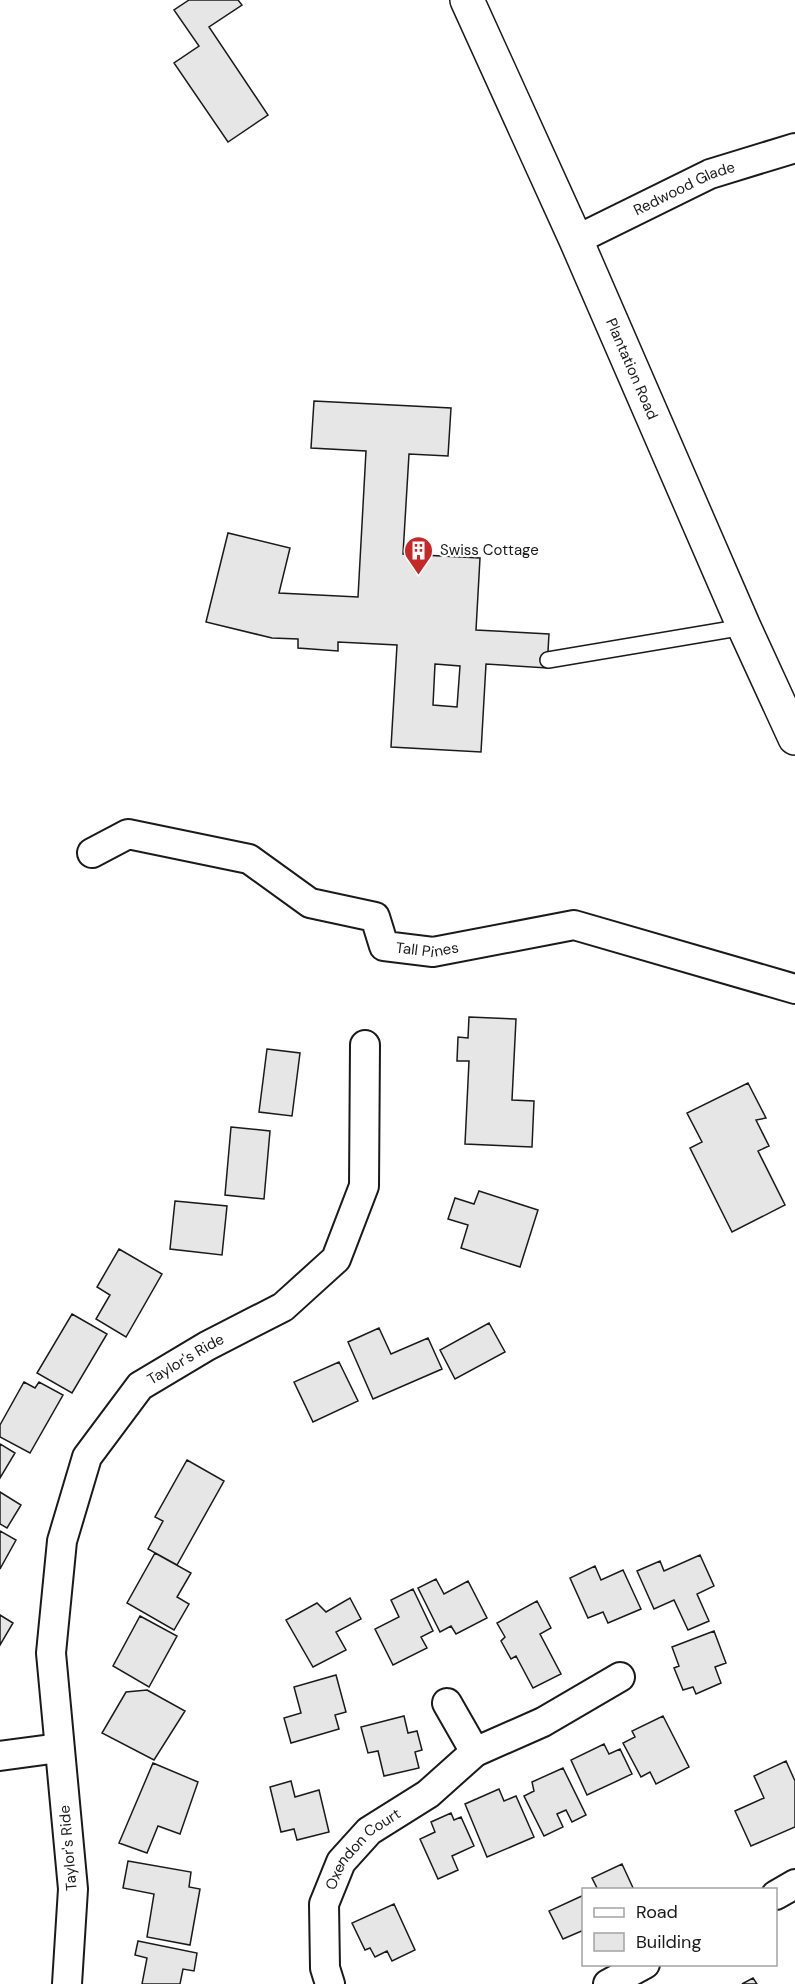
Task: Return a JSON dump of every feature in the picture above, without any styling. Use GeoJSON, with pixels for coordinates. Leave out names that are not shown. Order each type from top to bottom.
{"type":"FeatureCollection","features":[{"type":"Feature","properties":{"kind":"street","name":"Plantation Road"},"geometry":{"type":"LineString","coordinates":[[467,0],[576,240],[744,627],[795,738]]}},
{"type":"Feature","properties":{"kind":"street","name":"Redwood Glade"},"geometry":{"type":"LineString","coordinates":[[576,240],[710,174],[795,148]]}},
{"type":"Feature","properties":{"kind":"street","name":"Tall Pines"},"geometry":{"type":"LineString","coordinates":[[92,853],[128,834],[249,859],[310,903],[375,917],[384,946],[433,952],[574,925],[795,988]]}},
{"type":"Feature","properties":{"kind":"street","name":"Taylor's Ride"},"geometry":{"type":"LineString","coordinates":[[67,1984],[74,1889],[51,1653],[62,1541],[87,1457],[140,1386],[207,1346],[283,1307],[336,1259],[364,1186],[365,1045]]}},
{"type":"Feature","properties":{"kind":"street","name":"Oxendon Court"},"geometry":{"type":"LineString","coordinates":[[330,1984],[325,1968],[324,1904],[341,1862],[369,1831],[428,1794],[475,1752],[543,1722],[620,1677]]}},
{"type":"Feature","properties":{"kind":"street"},"geometry":{"type":"LineString","coordinates":[[447,1703],[475,1752]]}},
{"type":"Feature","properties":{"kind":"street"},"geometry":{"type":"LineString","coordinates":[[0,1756],[59,1748]]}},
{"type":"Feature","properties":{"kind":"street"},"geometry":{"type":"LineString","coordinates":[[777,1894],[795,1884]]}},
{"type":"Feature","properties":{"kind":"street"},"geometry":{"type":"LineString","coordinates":[[608,1984],[643,1966]]}},
{"type":"Feature","properties":{"kind":"lane"},"geometry":{"type":"LineString","coordinates":[[548,660],[744,627]]}},
{"type":"Feature","properties":{"kind":"building"},"geometry":{"type":"Polygon","coordinates":[[[189,0],[238,0],[242,5],[209,27],[268,115],[228,142],[174,63],[199,46],[174,10],[189,0]]]}},
{"type":"Feature","properties":{"kind":"building","name":"Swiss Cottage"},"geometry":{"type":"Polygon","coordinates":[[[314,401],[451,408],[448,456],[409,454],[403,554],[480,558],[476,630],[549,634],[547,668],[486,664],[481,752],[391,747],[397,645],[338,642],[338,651],[298,648],[298,639],[272,638],[206,622],[228,533],[290,548],[279,593],[358,597],[366,451],[311,448],[314,401]],[[435,664],[433,705],[457,707],[460,666],[435,664]]]}},
{"type":"Feature","properties":{"kind":"building"},"geometry":{"type":"Polygon","coordinates":[[[469,1017],[516,1019],[512,1100],[534,1101],[532,1147],[465,1144],[469,1061],[457,1061],[458,1037],[468,1038],[469,1017]]]}},
{"type":"Feature","properties":{"kind":"building"},"geometry":{"type":"Polygon","coordinates":[[[267,1049],[300,1053],[292,1116],[259,1112],[267,1049]]]}},
{"type":"Feature","properties":{"kind":"building"},"geometry":{"type":"Polygon","coordinates":[[[748,1083],[766,1118],[756,1120],[769,1146],[758,1151],[785,1205],[732,1232],[690,1148],[702,1142],[687,1113],[748,1083]]]}},
{"type":"Feature","properties":{"kind":"building"},"geometry":{"type":"Polygon","coordinates":[[[231,1127],[270,1131],[264,1199],[225,1195],[231,1127]]]}},
{"type":"Feature","properties":{"kind":"building"},"geometry":{"type":"Polygon","coordinates":[[[479,1191],[538,1210],[520,1267],[461,1248],[468,1225],[448,1219],[455,1198],[474,1204],[479,1191]]]}},
{"type":"Feature","properties":{"kind":"building"},"geometry":{"type":"Polygon","coordinates":[[[175,1201],[227,1206],[222,1255],[170,1249],[175,1201]]]}},
{"type":"Feature","properties":{"kind":"building"},"geometry":{"type":"Polygon","coordinates":[[[119,1249],[162,1274],[126,1337],[96,1319],[110,1295],[97,1287],[119,1249]]]}},
{"type":"Feature","properties":{"kind":"building"},"geometry":{"type":"Polygon","coordinates":[[[72,1314],[107,1334],[72,1393],[37,1373],[72,1314]]]}},
{"type":"Feature","properties":{"kind":"building"},"geometry":{"type":"Polygon","coordinates":[[[489,1323],[505,1352],[455,1379],[440,1350],[489,1323]]]}},
{"type":"Feature","properties":{"kind":"building"},"geometry":{"type":"Polygon","coordinates":[[[379,1328],[391,1354],[428,1338],[442,1369],[373,1399],[348,1342],[379,1328]]]}},
{"type":"Feature","properties":{"kind":"building"},"geometry":{"type":"Polygon","coordinates":[[[339,1362],[358,1401],[313,1422],[294,1382],[339,1362]]]}},
{"type":"Feature","properties":{"kind":"building"},"geometry":{"type":"Polygon","coordinates":[[[24,1382],[35,1388],[39,1382],[63,1395],[30,1453],[0,1437],[0,1425],[24,1382]]]}},
{"type":"Feature","properties":{"kind":"building"},"geometry":{"type":"Polygon","coordinates":[[[0,1444],[15,1453],[0,1478],[0,1444]]]}},
{"type":"Feature","properties":{"kind":"building"},"geometry":{"type":"Polygon","coordinates":[[[187,1460],[224,1481],[177,1565],[148,1549],[163,1521],[155,1517],[187,1460]]]}},
{"type":"Feature","properties":{"kind":"building"},"geometry":{"type":"Polygon","coordinates":[[[0,1492],[21,1505],[7,1528],[0,1524],[0,1492]]]}},
{"type":"Feature","properties":{"kind":"building"},"geometry":{"type":"Polygon","coordinates":[[[0,1531],[16,1540],[0,1569],[0,1531]]]}},
{"type":"Feature","properties":{"kind":"building"},"geometry":{"type":"Polygon","coordinates":[[[155,1553],[191,1573],[177,1597],[189,1604],[174,1630],[127,1603],[155,1553]]]}},
{"type":"Feature","properties":{"kind":"building"},"geometry":{"type":"Polygon","coordinates":[[[700,1555],[714,1586],[697,1594],[709,1621],[688,1630],[674,1600],[654,1609],[637,1571],[660,1561],[664,1571],[700,1555]]]}},
{"type":"Feature","properties":{"kind":"building"},"geometry":{"type":"Polygon","coordinates":[[[595,1566],[601,1580],[623,1570],[641,1609],[608,1623],[603,1612],[588,1618],[570,1578],[595,1566]]]}},
{"type":"Feature","properties":{"kind":"building"},"geometry":{"type":"Polygon","coordinates":[[[436,1579],[444,1594],[468,1581],[487,1618],[456,1634],[451,1626],[440,1632],[418,1588],[436,1579]]]}},
{"type":"Feature","properties":{"kind":"building"},"geometry":{"type":"Polygon","coordinates":[[[413,1589],[433,1631],[421,1637],[427,1648],[393,1665],[375,1629],[399,1617],[391,1600],[413,1589]]]}},
{"type":"Feature","properties":{"kind":"building"},"geometry":{"type":"Polygon","coordinates":[[[350,1598],[361,1619],[336,1632],[346,1650],[313,1667],[286,1620],[317,1603],[326,1612],[350,1598]]]}},
{"type":"Feature","properties":{"kind":"building"},"geometry":{"type":"Polygon","coordinates":[[[537,1601],[551,1628],[540,1634],[561,1674],[533,1688],[516,1656],[511,1659],[501,1641],[505,1637],[497,1623],[537,1601]]]}},
{"type":"Feature","properties":{"kind":"building"},"geometry":{"type":"Polygon","coordinates":[[[0,1615],[13,1623],[0,1645],[0,1615]]]}},
{"type":"Feature","properties":{"kind":"building"},"geometry":{"type":"Polygon","coordinates":[[[140,1616],[177,1636],[149,1687],[113,1666],[140,1616]]]}},
{"type":"Feature","properties":{"kind":"building"},"geometry":{"type":"Polygon","coordinates":[[[714,1631],[726,1663],[715,1667],[721,1683],[696,1694],[693,1687],[683,1690],[674,1668],[679,1666],[672,1647],[714,1631]]]}},
{"type":"Feature","properties":{"kind":"building"},"geometry":{"type":"Polygon","coordinates":[[[336,1675],[346,1712],[335,1715],[339,1729],[291,1743],[284,1718],[301,1713],[294,1687],[336,1675]]]}},
{"type":"Feature","properties":{"kind":"building"},"geometry":{"type":"Polygon","coordinates":[[[147,1690],[185,1711],[154,1760],[102,1733],[126,1692],[147,1690]]]}},
{"type":"Feature","properties":{"kind":"building"},"geometry":{"type":"Polygon","coordinates":[[[404,1716],[408,1733],[417,1731],[422,1750],[415,1752],[419,1768],[384,1776],[378,1751],[368,1753],[361,1727],[404,1716]]]}},
{"type":"Feature","properties":{"kind":"building"},"geometry":{"type":"Polygon","coordinates":[[[663,1716],[689,1767],[656,1784],[650,1772],[641,1777],[623,1743],[635,1737],[632,1731],[663,1716]]]}},
{"type":"Feature","properties":{"kind":"building"},"geometry":{"type":"Polygon","coordinates":[[[604,1744],[609,1754],[620,1749],[632,1774],[587,1795],[571,1760],[604,1744]]]}},
{"type":"Feature","properties":{"kind":"building"},"geometry":{"type":"Polygon","coordinates":[[[786,1761],[795,1781],[795,1827],[751,1846],[735,1811],[764,1798],[754,1776],[786,1761]]]}},
{"type":"Feature","properties":{"kind":"building"},"geometry":{"type":"Polygon","coordinates":[[[153,1763],[198,1782],[180,1834],[158,1826],[147,1853],[119,1843],[153,1763]]]}},
{"type":"Feature","properties":{"kind":"building"},"geometry":{"type":"Polygon","coordinates":[[[563,1768],[586,1815],[572,1822],[566,1810],[557,1814],[563,1827],[544,1836],[524,1796],[534,1791],[532,1782],[563,1768]]]}},
{"type":"Feature","properties":{"kind":"building"},"geometry":{"type":"Polygon","coordinates":[[[291,1781],[295,1797],[319,1790],[329,1832],[297,1840],[294,1829],[281,1832],[270,1787],[291,1781]]]}},
{"type":"Feature","properties":{"kind":"building"},"geometry":{"type":"Polygon","coordinates":[[[499,1789],[504,1801],[516,1796],[534,1837],[487,1857],[465,1804],[499,1789]]]}},
{"type":"Feature","properties":{"kind":"building"},"geometry":{"type":"Polygon","coordinates":[[[451,1813],[454,1820],[461,1817],[474,1846],[452,1856],[458,1870],[438,1879],[420,1839],[435,1832],[431,1822],[451,1813]]]}},
{"type":"Feature","properties":{"kind":"building"},"geometry":{"type":"Polygon","coordinates":[[[128,1861],[191,1872],[189,1887],[200,1889],[190,1945],[147,1937],[154,1894],[123,1888],[128,1861]]]}},
{"type":"Feature","properties":{"kind":"building"},"geometry":{"type":"Polygon","coordinates":[[[622,1864],[633,1888],[597,1888],[592,1878],[622,1864]]]}},
{"type":"Feature","properties":{"kind":"building"},"geometry":{"type":"Polygon","coordinates":[[[582,1896],[582,1931],[563,1939],[549,1911],[582,1896]]]}},
{"type":"Feature","properties":{"kind":"building"},"geometry":{"type":"Polygon","coordinates":[[[394,1904],[415,1950],[392,1961],[387,1951],[375,1957],[370,1948],[365,1950],[352,1923],[394,1904]]]}},
{"type":"Feature","properties":{"kind":"building"},"geometry":{"type":"Polygon","coordinates":[[[138,1941],[197,1953],[194,1971],[183,1969],[180,1984],[142,1984],[147,1958],[135,1955],[138,1941]]]}},
{"type":"Feature","properties":{"kind":"building"},"geometry":{"type":"Polygon","coordinates":[[[753,1978],[757,1984],[742,1984],[753,1978]]]}},
{"type":"Feature","properties":{"kind":"place","name":"Swiss Cottage"},"geometry":{"type":"Point","coordinates":[419,576]}}]}
